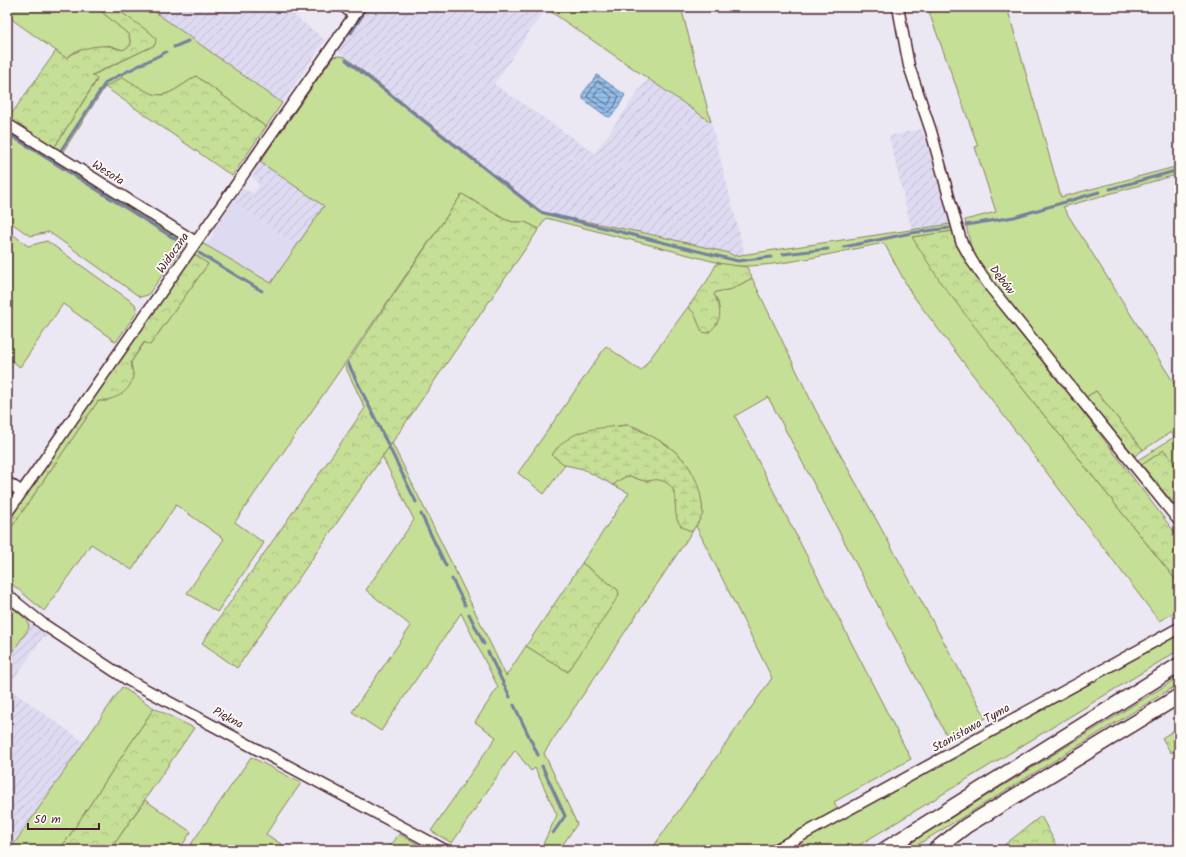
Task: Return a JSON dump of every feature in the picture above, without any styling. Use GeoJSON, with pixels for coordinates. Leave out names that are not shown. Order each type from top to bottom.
{"type":"FeatureCollection","features":[{"type":"Feature","properties":{"kind":"highway"},"geometry":{"type":"LineString","coordinates":[[884,850],[1179,665]]}},
{"type":"Feature","properties":{"kind":"highway"},"geometry":{"type":"LineString","coordinates":[[927,850],[1179,696]]}},
{"type":"Feature","properties":{"kind":"highway"},"geometry":{"type":"LineString","coordinates":[[935,850],[966,826]]}},
{"type":"Feature","properties":{"kind":"street"},"geometry":{"type":"LineString","coordinates":[[344,7],[357,11]]}},
{"type":"Feature","properties":{"kind":"street","name":"Dębów"},"geometry":{"type":"LineString","coordinates":[[898,7],[909,66],[931,131],[961,241],[991,288],[1179,521]]}},
{"type":"Feature","properties":{"kind":"street","name":"Widoczna"},"geometry":{"type":"LineString","coordinates":[[7,513],[357,11]]}},
{"type":"Feature","properties":{"kind":"street","name":"Wesoła"},"geometry":{"type":"LineString","coordinates":[[7,124],[196,242]]}},
{"type":"Feature","properties":{"kind":"street"},"geometry":{"type":"LineString","coordinates":[[7,482],[22,492]]}},
{"type":"Feature","properties":{"kind":"street","name":"Piękna"},"geometry":{"type":"LineString","coordinates":[[7,595],[43,624],[128,680],[445,850]]}},
{"type":"Feature","properties":{"kind":"street","name":"Stanisława Tyma"},"geometry":{"type":"LineString","coordinates":[[775,850],[1179,628]]}},
{"type":"Feature","properties":{"kind":"shaded area"},"geometry":{"type":"Polygon","coordinates":[[[148,7],[284,7],[325,40],[282,103],[148,7]]]}},
{"type":"Feature","properties":{"kind":"shaded area"},"geometry":{"type":"Polygon","coordinates":[[[367,7],[546,8],[494,84],[595,153],[647,79],[711,122],[745,256],[734,256],[729,253],[541,211],[337,51],[367,7]]]}},
{"type":"Feature","properties":{"kind":"shaded area"},"geometry":{"type":"Polygon","coordinates":[[[922,129],[951,224],[912,231],[889,136],[922,129]]]}},
{"type":"Feature","properties":{"kind":"shaded area"},"geometry":{"type":"Polygon","coordinates":[[[260,162],[325,206],[297,246],[233,202],[242,189],[254,193],[259,186],[252,174],[260,162]]]}},
{"type":"Feature","properties":{"kind":"shaded area"},"geometry":{"type":"Polygon","coordinates":[[[233,202],[297,246],[271,283],[204,244],[209,241],[214,234],[213,231],[233,202]]]}},
{"type":"Feature","properties":{"kind":"shaded area"},"geometry":{"type":"Polygon","coordinates":[[[28,621],[49,637],[43,637],[8,688],[84,742],[10,850],[7,850],[7,660],[29,628],[28,621]]]}},
{"type":"Feature","properties":{"kind":"green space"},"geometry":{"type":"Polygon","coordinates":[[[7,7],[106,7],[102,12],[129,35],[131,45],[123,50],[108,45],[76,51],[66,58],[7,16],[7,7]]]}},
{"type":"Feature","properties":{"kind":"green space"},"geometry":{"type":"Polygon","coordinates":[[[106,7],[115,8],[152,34],[156,39],[155,45],[92,75],[97,79],[54,148],[11,121],[10,116],[56,51],[66,58],[91,47],[109,46],[123,50],[131,45],[129,35],[102,12],[106,7]]]}},
{"type":"Feature","properties":{"kind":"green space"},"geometry":{"type":"Polygon","coordinates":[[[112,7],[148,7],[282,103],[266,127],[196,76],[167,94],[160,95],[145,91],[123,78],[105,87],[62,153],[54,148],[97,80],[91,76],[155,45],[115,8],[112,7]]]}},
{"type":"Feature","properties":{"kind":"green space"},"geometry":{"type":"Polygon","coordinates":[[[544,7],[681,7],[711,122],[544,7]]]}},
{"type":"Feature","properties":{"kind":"green space"},"geometry":{"type":"Polygon","coordinates":[[[929,7],[1007,7],[1061,197],[1179,166],[1179,174],[1063,207],[1179,391],[1179,470],[1164,450],[1142,465],[1138,460],[1174,437],[1171,432],[1143,450],[1096,391],[1086,397],[1027,327],[972,252],[965,220],[996,212],[975,147],[978,146],[930,15],[929,7]]]}},
{"type":"Feature","properties":{"kind":"green space"},"geometry":{"type":"Polygon","coordinates":[[[333,57],[345,57],[541,211],[549,214],[649,234],[729,253],[734,256],[951,224],[954,231],[913,237],[1016,380],[1179,584],[1179,610],[1159,621],[911,293],[884,243],[788,262],[768,265],[731,266],[546,218],[539,229],[525,222],[513,222],[504,219],[462,194],[235,522],[264,543],[217,612],[187,593],[224,539],[176,505],[132,570],[91,544],[44,611],[7,580],[7,534],[98,401],[107,401],[133,376],[131,362],[145,342],[150,345],[208,264],[194,254],[202,243],[271,283],[324,206],[260,162],[333,57]]]}},
{"type":"Feature","properties":{"kind":"green space"},"geometry":{"type":"Polygon","coordinates":[[[196,76],[266,127],[232,176],[105,87],[123,77],[153,94],[160,95],[167,94],[196,76]]]}},
{"type":"Feature","properties":{"kind":"green space"},"geometry":{"type":"Polygon","coordinates":[[[7,128],[184,239],[185,241],[182,248],[148,295],[140,297],[49,232],[30,236],[7,220],[7,128]]]}},
{"type":"Feature","properties":{"kind":"green space"},"geometry":{"type":"Polygon","coordinates":[[[462,194],[504,219],[513,222],[525,222],[539,229],[237,668],[202,643],[365,408],[345,366],[462,194]]]}},
{"type":"Feature","properties":{"kind":"green space"},"geometry":{"type":"Polygon","coordinates":[[[7,230],[28,246],[47,241],[135,304],[137,312],[116,342],[63,304],[20,367],[7,357],[7,230]]]}},
{"type":"Feature","properties":{"kind":"green space"},"geometry":{"type":"Polygon","coordinates":[[[954,231],[980,277],[1179,538],[1179,584],[1016,380],[941,283],[912,237],[954,231]]]}},
{"type":"Feature","properties":{"kind":"green space"},"geometry":{"type":"Polygon","coordinates":[[[194,254],[208,264],[150,345],[144,342],[131,362],[133,375],[129,386],[125,391],[115,397],[104,401],[98,401],[7,534],[7,522],[194,254]]]}},
{"type":"Feature","properties":{"kind":"green space"},"geometry":{"type":"Polygon","coordinates":[[[717,263],[747,267],[752,278],[732,289],[716,292],[714,294],[720,310],[719,320],[713,329],[708,333],[702,332],[694,313],[688,307],[707,281],[717,263]]]}},
{"type":"Feature","properties":{"kind":"green space"},"geometry":{"type":"Polygon","coordinates":[[[752,278],[815,409],[986,718],[948,738],[768,397],[735,416],[911,759],[834,802],[838,810],[764,850],[651,850],[772,678],[696,526],[702,513],[699,492],[692,472],[675,451],[639,428],[627,425],[611,428],[557,448],[552,455],[565,465],[544,494],[518,473],[606,346],[641,371],[688,307],[694,313],[719,304],[714,294],[716,292],[732,289],[752,278]]]}},
{"type":"Feature","properties":{"kind":"green space"},"geometry":{"type":"Polygon","coordinates":[[[1096,391],[1143,450],[1135,456],[1086,397],[1096,391]]]}},
{"type":"Feature","properties":{"kind":"green space"},"geometry":{"type":"Polygon","coordinates":[[[628,425],[644,432],[670,448],[681,457],[690,468],[701,496],[703,514],[692,532],[681,526],[677,520],[674,494],[672,488],[667,483],[659,480],[641,480],[628,476],[619,480],[613,485],[583,469],[565,465],[552,455],[568,439],[577,434],[596,429],[628,425]]]}},
{"type":"Feature","properties":{"kind":"green space"},"geometry":{"type":"Polygon","coordinates":[[[392,443],[506,676],[526,646],[568,672],[618,590],[582,563],[629,493],[613,485],[619,480],[630,476],[647,481],[656,479],[668,482],[673,490],[676,513],[682,526],[692,532],[544,753],[577,824],[559,850],[540,850],[557,815],[535,768],[531,771],[515,750],[452,843],[431,831],[496,737],[475,722],[498,687],[461,613],[381,731],[352,712],[411,626],[366,590],[414,520],[382,456],[392,443]]]}},
{"type":"Feature","properties":{"kind":"green space"},"geometry":{"type":"Polygon","coordinates":[[[1164,450],[1179,470],[1179,510],[1142,465],[1164,450]]]}},
{"type":"Feature","properties":{"kind":"green space"},"geometry":{"type":"Polygon","coordinates":[[[582,563],[618,590],[619,595],[568,672],[526,646],[582,563]]]}},
{"type":"Feature","properties":{"kind":"green space"},"geometry":{"type":"Polygon","coordinates":[[[7,603],[28,621],[29,628],[7,660],[7,603]]]}},
{"type":"Feature","properties":{"kind":"green space"},"geometry":{"type":"Polygon","coordinates":[[[1179,632],[1179,650],[851,850],[784,850],[1179,632]]]}},
{"type":"Feature","properties":{"kind":"green space"},"geometry":{"type":"Polygon","coordinates":[[[1179,677],[1179,684],[909,850],[899,850],[1179,677]]]}},
{"type":"Feature","properties":{"kind":"green space"},"geometry":{"type":"Polygon","coordinates":[[[122,687],[154,708],[60,850],[10,850],[122,687]]]}},
{"type":"Feature","properties":{"kind":"green space"},"geometry":{"type":"Polygon","coordinates":[[[154,708],[194,728],[110,850],[60,850],[154,708]]]}},
{"type":"Feature","properties":{"kind":"green space"},"geometry":{"type":"Polygon","coordinates":[[[1179,727],[1179,758],[1175,751],[1171,753],[1162,738],[1179,727]]]}},
{"type":"Feature","properties":{"kind":"green space"},"geometry":{"type":"Polygon","coordinates":[[[251,757],[301,783],[266,834],[290,850],[187,850],[251,757]]]}},
{"type":"Feature","properties":{"kind":"green space"},"geometry":{"type":"Polygon","coordinates":[[[145,800],[191,832],[179,850],[110,850],[145,800]]]}},
{"type":"Feature","properties":{"kind":"green space"},"geometry":{"type":"Polygon","coordinates":[[[1041,816],[1059,850],[998,850],[1041,816]]]}},
{"type":"Feature","properties":{"kind":"green space"},"geometry":{"type":"Polygon","coordinates":[[[399,834],[429,850],[388,850],[399,834]]]}},
{"type":"Feature","properties":{"kind":"water"},"geometry":{"type":"Polygon","coordinates":[[[597,75],[625,95],[617,109],[610,117],[606,116],[583,99],[583,93],[597,75]]]}},
{"type":"Feature","properties":{"kind":"waterway"},"geometry":{"type":"LineString","coordinates":[[351,33],[362,16]]}},
{"type":"Feature","properties":{"kind":"waterway"},"geometry":{"type":"LineString","coordinates":[[174,47],[188,41]]}},
{"type":"Feature","properties":{"kind":"waterway"},"geometry":{"type":"LineString","coordinates":[[61,150],[106,82],[166,52]]}},
{"type":"Feature","properties":{"kind":"waterway"},"geometry":{"type":"LineString","coordinates":[[346,60],[540,212],[738,261],[771,257]]}},
{"type":"Feature","properties":{"kind":"waterway"},"geometry":{"type":"LineString","coordinates":[[7,133],[183,244]]}},
{"type":"Feature","properties":{"kind":"waterway"},"geometry":{"type":"LineString","coordinates":[[1110,189],[1179,170]]}},
{"type":"Feature","properties":{"kind":"waterway"},"geometry":{"type":"LineString","coordinates":[[966,225],[1014,217],[1099,192]]}},
{"type":"Feature","properties":{"kind":"waterway"},"geometry":{"type":"LineString","coordinates":[[844,247],[911,233],[949,228]]}},
{"type":"Feature","properties":{"kind":"waterway"},"geometry":{"type":"LineString","coordinates":[[783,254],[828,249]]}},
{"type":"Feature","properties":{"kind":"waterway"},"geometry":{"type":"LineString","coordinates":[[199,253],[262,291]]}},
{"type":"Feature","properties":{"kind":"waterway"},"geometry":{"type":"LineString","coordinates":[[348,363],[416,502]]}},
{"type":"Feature","properties":{"kind":"waterway"},"geometry":{"type":"LineString","coordinates":[[421,514],[446,566]]}},
{"type":"Feature","properties":{"kind":"waterway"},"geometry":{"type":"LineString","coordinates":[[452,579],[465,605]]}},
{"type":"Feature","properties":{"kind":"waterway"},"geometry":{"type":"LineString","coordinates":[[469,614],[484,644]]}},
{"type":"Feature","properties":{"kind":"waterway"},"geometry":{"type":"LineString","coordinates":[[488,652],[510,697]]}},
{"type":"Feature","properties":{"kind":"waterway"},"geometry":{"type":"LineString","coordinates":[[514,705],[538,755]]}},
{"type":"Feature","properties":{"kind":"waterway"},"geometry":{"type":"LineString","coordinates":[[542,766],[565,816],[553,833]]}}]}
